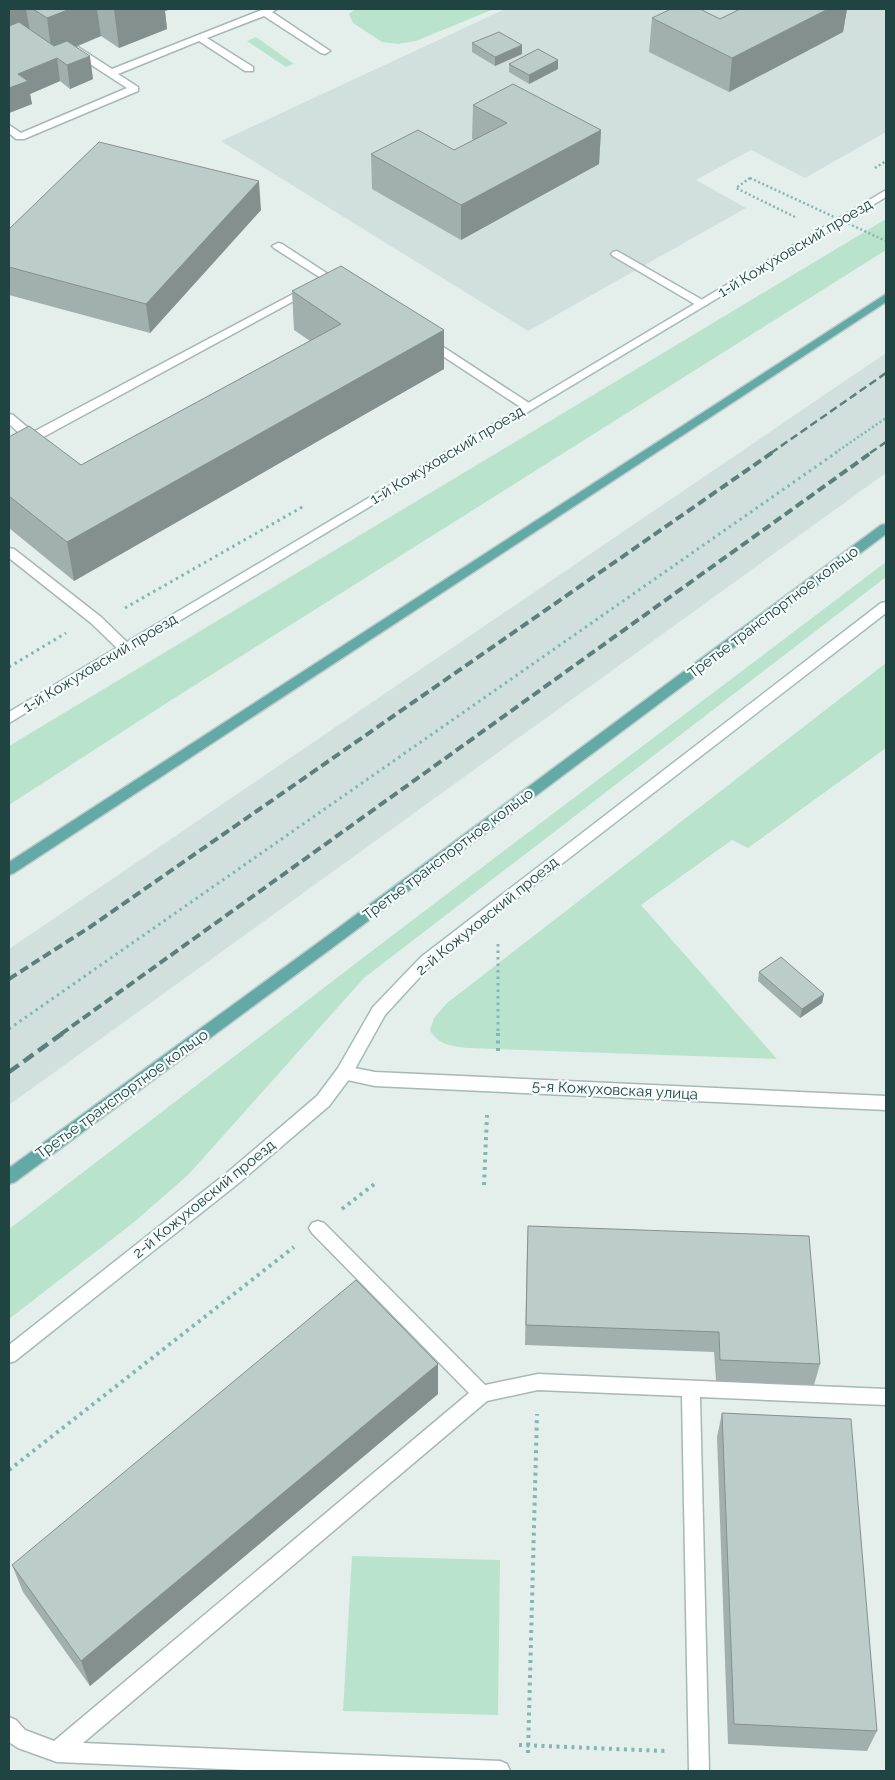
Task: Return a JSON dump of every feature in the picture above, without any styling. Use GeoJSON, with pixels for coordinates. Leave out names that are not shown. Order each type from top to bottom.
{"type":"FeatureCollection","features":[{"type":"Feature","properties":{"kind":"main road"},"geometry":{"type":"LineString","coordinates":[[9,869],[886,297]]}},
{"type":"Feature","properties":{"kind":"main road","name":"Третье транспортное кольцо"},"geometry":{"type":"LineString","coordinates":[[9,1177],[331,941],[886,528]]}},
{"type":"Feature","properties":{"kind":"street"},"geometry":{"type":"LineString","coordinates":[[111,73],[269,10],[325,50]]}},
{"type":"Feature","properties":{"kind":"street"},"geometry":{"type":"LineString","coordinates":[[199,37],[249,69]]}},
{"type":"Feature","properties":{"kind":"street"},"geometry":{"type":"LineString","coordinates":[[9,128],[20,137],[134,89],[72,48]]}},
{"type":"Feature","properties":{"kind":"street","name":"1-й Кожуховский проезд"},"geometry":{"type":"LineString","coordinates":[[9,718],[886,193]]}},
{"type":"Feature","properties":{"kind":"street"},"geometry":{"type":"LineString","coordinates":[[16,446],[332,281],[278,246]]}},
{"type":"Feature","properties":{"kind":"street"},"geometry":{"type":"LineString","coordinates":[[617,254],[702,304]]}},
{"type":"Feature","properties":{"kind":"street"},"geometry":{"type":"LineString","coordinates":[[420,338],[529,407]]}},
{"type":"Feature","properties":{"kind":"street"},"geometry":{"type":"LineString","coordinates":[[9,418],[32,438]]}},
{"type":"Feature","properties":{"kind":"street"},"geometry":{"type":"LineString","coordinates":[[9,552],[96,620],[125,648]]}},
{"type":"Feature","properties":{"kind":"street","name":"2-й Кожуховский проезд"},"geometry":{"type":"LineString","coordinates":[[9,1355],[234,1177],[323,1101],[344,1073],[379,1011],[426,961],[886,606]]}},
{"type":"Feature","properties":{"kind":"street","name":"5-я Кожуховская улица"},"geometry":{"type":"LineString","coordinates":[[344,1073],[375,1079],[886,1103]]}},
{"type":"Feature","properties":{"kind":"street"},"geometry":{"type":"LineString","coordinates":[[318,1228],[482,1394]]}},
{"type":"Feature","properties":{"kind":"street"},"geometry":{"type":"LineString","coordinates":[[57,1752],[482,1394],[538,1382],[886,1397]]}},
{"type":"Feature","properties":{"kind":"street"},"geometry":{"type":"LineString","coordinates":[[691,1389],[699,1771]]}},
{"type":"Feature","properties":{"kind":"street"},"geometry":{"type":"LineString","coordinates":[[9,1726],[18,1738],[57,1752],[500,1771]]}},
{"type":"Feature","properties":{"kind":"path"},"geometry":{"type":"LineString","coordinates":[[787,222],[796,217],[736,188],[750,178],[886,241]]}},
{"type":"Feature","properties":{"kind":"path"},"geometry":{"type":"LineString","coordinates":[[9,1029],[886,418]]}},
{"type":"Feature","properties":{"kind":"path"},"geometry":{"type":"LineString","coordinates":[[9,667],[64,634],[130,605],[309,503]]}},
{"type":"Feature","properties":{"kind":"path"},"geometry":{"type":"LineString","coordinates":[[498,944],[498,1057]]}},
{"type":"Feature","properties":{"kind":"path"},"geometry":{"type":"LineString","coordinates":[[484,1186],[486,1123]]}},
{"type":"Feature","properties":{"kind":"path"},"geometry":{"type":"LineString","coordinates":[[9,1470],[377,1182]]}},
{"type":"Feature","properties":{"kind":"path"},"geometry":{"type":"LineString","coordinates":[[528,1763],[538,1382]]}},
{"type":"Feature","properties":{"kind":"shaded area"},"geometry":{"type":"Polygon","coordinates":[[[505,9],[886,9],[886,132],[805,178],[751,150],[696,180],[746,208],[528,331],[221,141],[505,9]]]}},
{"type":"Feature","properties":{"kind":"shaded area"},"geometry":{"type":"Polygon","coordinates":[[[886,353],[886,473],[9,1105],[9,949],[886,353]]]}},
{"type":"Feature","properties":{"kind":"green space"},"geometry":{"type":"Polygon","coordinates":[[[355,9],[494,9],[416,41],[398,44],[382,42],[353,23],[349,14],[355,9]]]}},
{"type":"Feature","properties":{"kind":"green space"},"geometry":{"type":"Polygon","coordinates":[[[256,37],[294,64],[286,67],[247,41],[256,37]]]}},
{"type":"Feature","properties":{"kind":"green space"},"geometry":{"type":"Polygon","coordinates":[[[886,219],[886,250],[173,699],[9,805],[9,746],[886,219]]]}},
{"type":"Feature","properties":{"kind":"green space"},"geometry":{"type":"Polygon","coordinates":[[[886,562],[886,577],[364,978],[188,1175],[133,1223],[9,1319],[9,1229],[398,931],[886,562]]]}},
{"type":"Feature","properties":{"kind":"green space"},"geometry":{"type":"Polygon","coordinates":[[[886,663],[886,748],[748,848],[732,840],[641,905],[777,1059],[468,1048],[446,1044],[433,1035],[430,1030],[434,1018],[447,1003],[886,663]]]}},
{"type":"Feature","properties":{"kind":"green space"},"geometry":{"type":"Polygon","coordinates":[[[352,1556],[500,1560],[498,1715],[343,1711],[352,1556]]]}},
{"type":"Feature","properties":{"kind":"building"},"geometry":{"type":"Polygon","coordinates":[[[33,9],[70,9],[47,18],[33,9]]]}},
{"type":"Feature","properties":{"kind":"building"},"geometry":{"type":"Polygon","coordinates":[[[671,9],[700,9],[720,19],[740,9],[828,9],[732,58],[652,18],[671,9]]]}},
{"type":"Feature","properties":{"kind":"building"},"geometry":{"type":"Polygon","coordinates":[[[19,22],[54,46],[67,41],[90,56],[67,65],[57,58],[18,74],[28,81],[9,88],[9,26],[19,22]]]}},
{"type":"Feature","properties":{"kind":"building"},"geometry":{"type":"Polygon","coordinates":[[[499,32],[522,45],[495,57],[472,43],[499,32]]]}},
{"type":"Feature","properties":{"kind":"building"},"geometry":{"type":"Polygon","coordinates":[[[538,49],[558,60],[529,75],[509,64],[538,49]]]}},
{"type":"Feature","properties":{"kind":"building"},"geometry":{"type":"Polygon","coordinates":[[[513,84],[601,130],[461,205],[371,154],[418,130],[454,150],[507,123],[473,105],[513,84]]]}},
{"type":"Feature","properties":{"kind":"building"},"geometry":{"type":"Polygon","coordinates":[[[99,142],[259,181],[146,304],[9,267],[9,229],[99,142]]]}},
{"type":"Feature","properties":{"kind":"building"},"geometry":{"type":"Polygon","coordinates":[[[341,266],[444,330],[67,542],[9,496],[9,437],[29,426],[81,465],[341,324],[292,291],[341,266]]]}},
{"type":"Feature","properties":{"kind":"building"},"geometry":{"type":"Polygon","coordinates":[[[781,957],[824,994],[802,1009],[759,972],[781,957]]]}},
{"type":"Feature","properties":{"kind":"building"},"geometry":{"type":"Polygon","coordinates":[[[528,1226],[809,1236],[820,1364],[720,1360],[719,1332],[526,1325],[528,1226]]]}},
{"type":"Feature","properties":{"kind":"building"},"geometry":{"type":"Polygon","coordinates":[[[356,1280],[438,1364],[81,1661],[12,1565],[356,1280]]]}},
{"type":"Feature","properties":{"kind":"building"},"geometry":{"type":"Polygon","coordinates":[[[722,1413],[851,1419],[877,1731],[734,1724],[722,1413]]]}},
{"type":"Feature","properties":{"kind":"railway"},"geometry":{"type":"LineString","coordinates":[[771,453],[886,373]]}},
{"type":"Feature","properties":{"kind":"railway"},"geometry":{"type":"LineString","coordinates":[[870,453],[886,442]]}},
{"type":"Feature","properties":{"kind":"railway"},"geometry":{"type":"LineString","coordinates":[[9,979],[90,927],[773,452]]}},
{"type":"Feature","properties":{"kind":"railway"},"geometry":{"type":"LineString","coordinates":[[61,1034],[872,452]]}},
{"type":"Feature","properties":{"kind":"railway"},"geometry":{"type":"LineString","coordinates":[[9,1072],[63,1033]]}}]}
